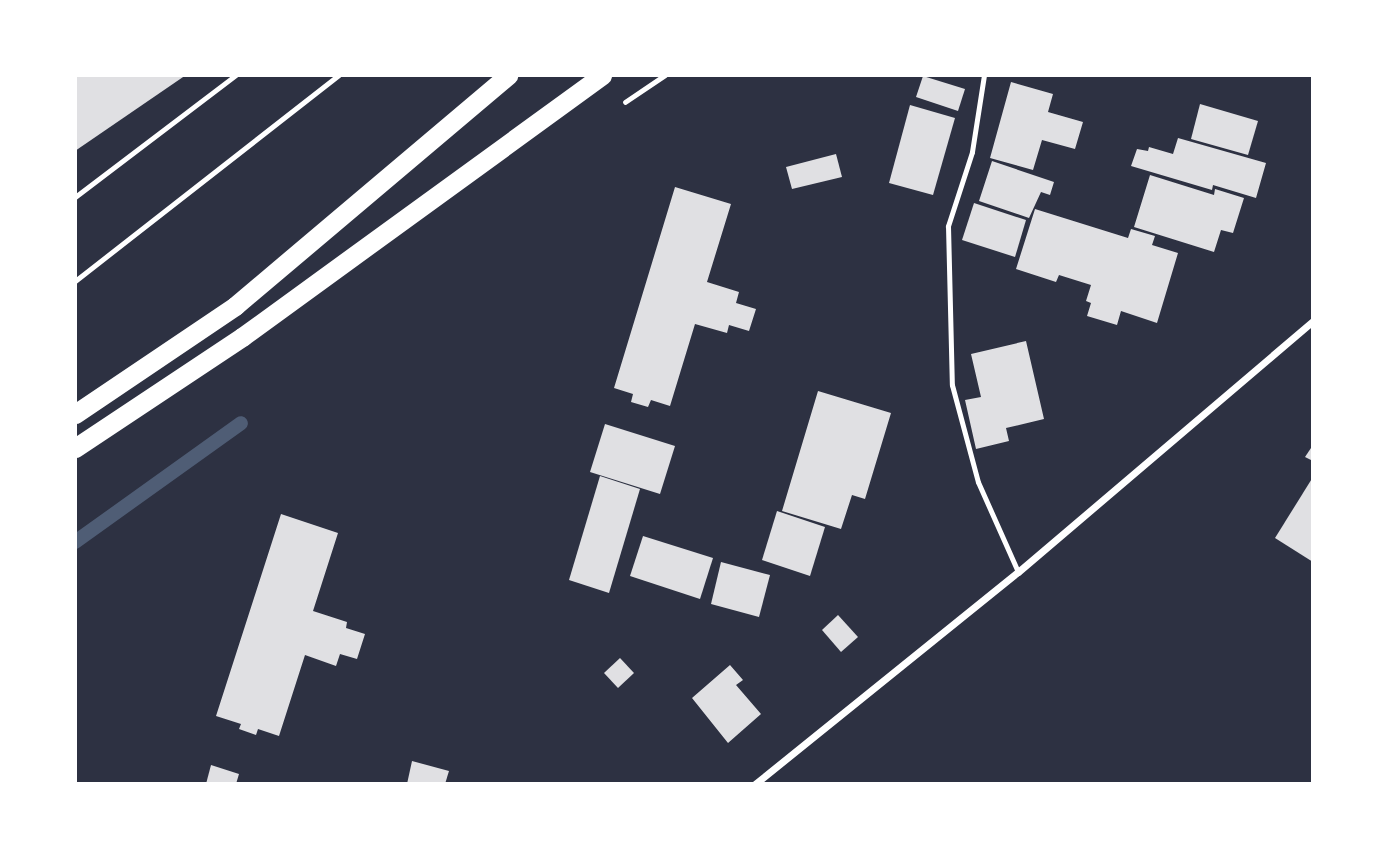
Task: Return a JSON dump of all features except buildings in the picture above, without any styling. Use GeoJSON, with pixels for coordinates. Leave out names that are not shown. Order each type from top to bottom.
{"type":"FeatureCollection","features":[{"type":"Feature","properties":{"kind":"highway"},"geometry":{"type":"LineString","coordinates":[[75,414],[235,306],[508,75]]}},
{"type":"Feature","properties":{"kind":"highway"},"geometry":{"type":"LineString","coordinates":[[75,447],[242,337],[602,75]]}},
{"type":"Feature","properties":{"kind":"street"},"geometry":{"type":"LineString","coordinates":[[755,784],[1018,572],[1313,321]]}},
{"type":"Feature","properties":{"kind":"lane"},"geometry":{"type":"LineString","coordinates":[[75,197],[236,75]]}},
{"type":"Feature","properties":{"kind":"lane"},"geometry":{"type":"LineString","coordinates":[[75,281],[340,75]]}},
{"type":"Feature","properties":{"kind":"lane"},"geometry":{"type":"LineString","coordinates":[[984,75],[972,152],[948,226],[952,385],[978,482],[1018,572]]}},
{"type":"Feature","properties":{"kind":"waterway"},"geometry":{"type":"LineString","coordinates":[[75,542],[241,423]]}}]}
